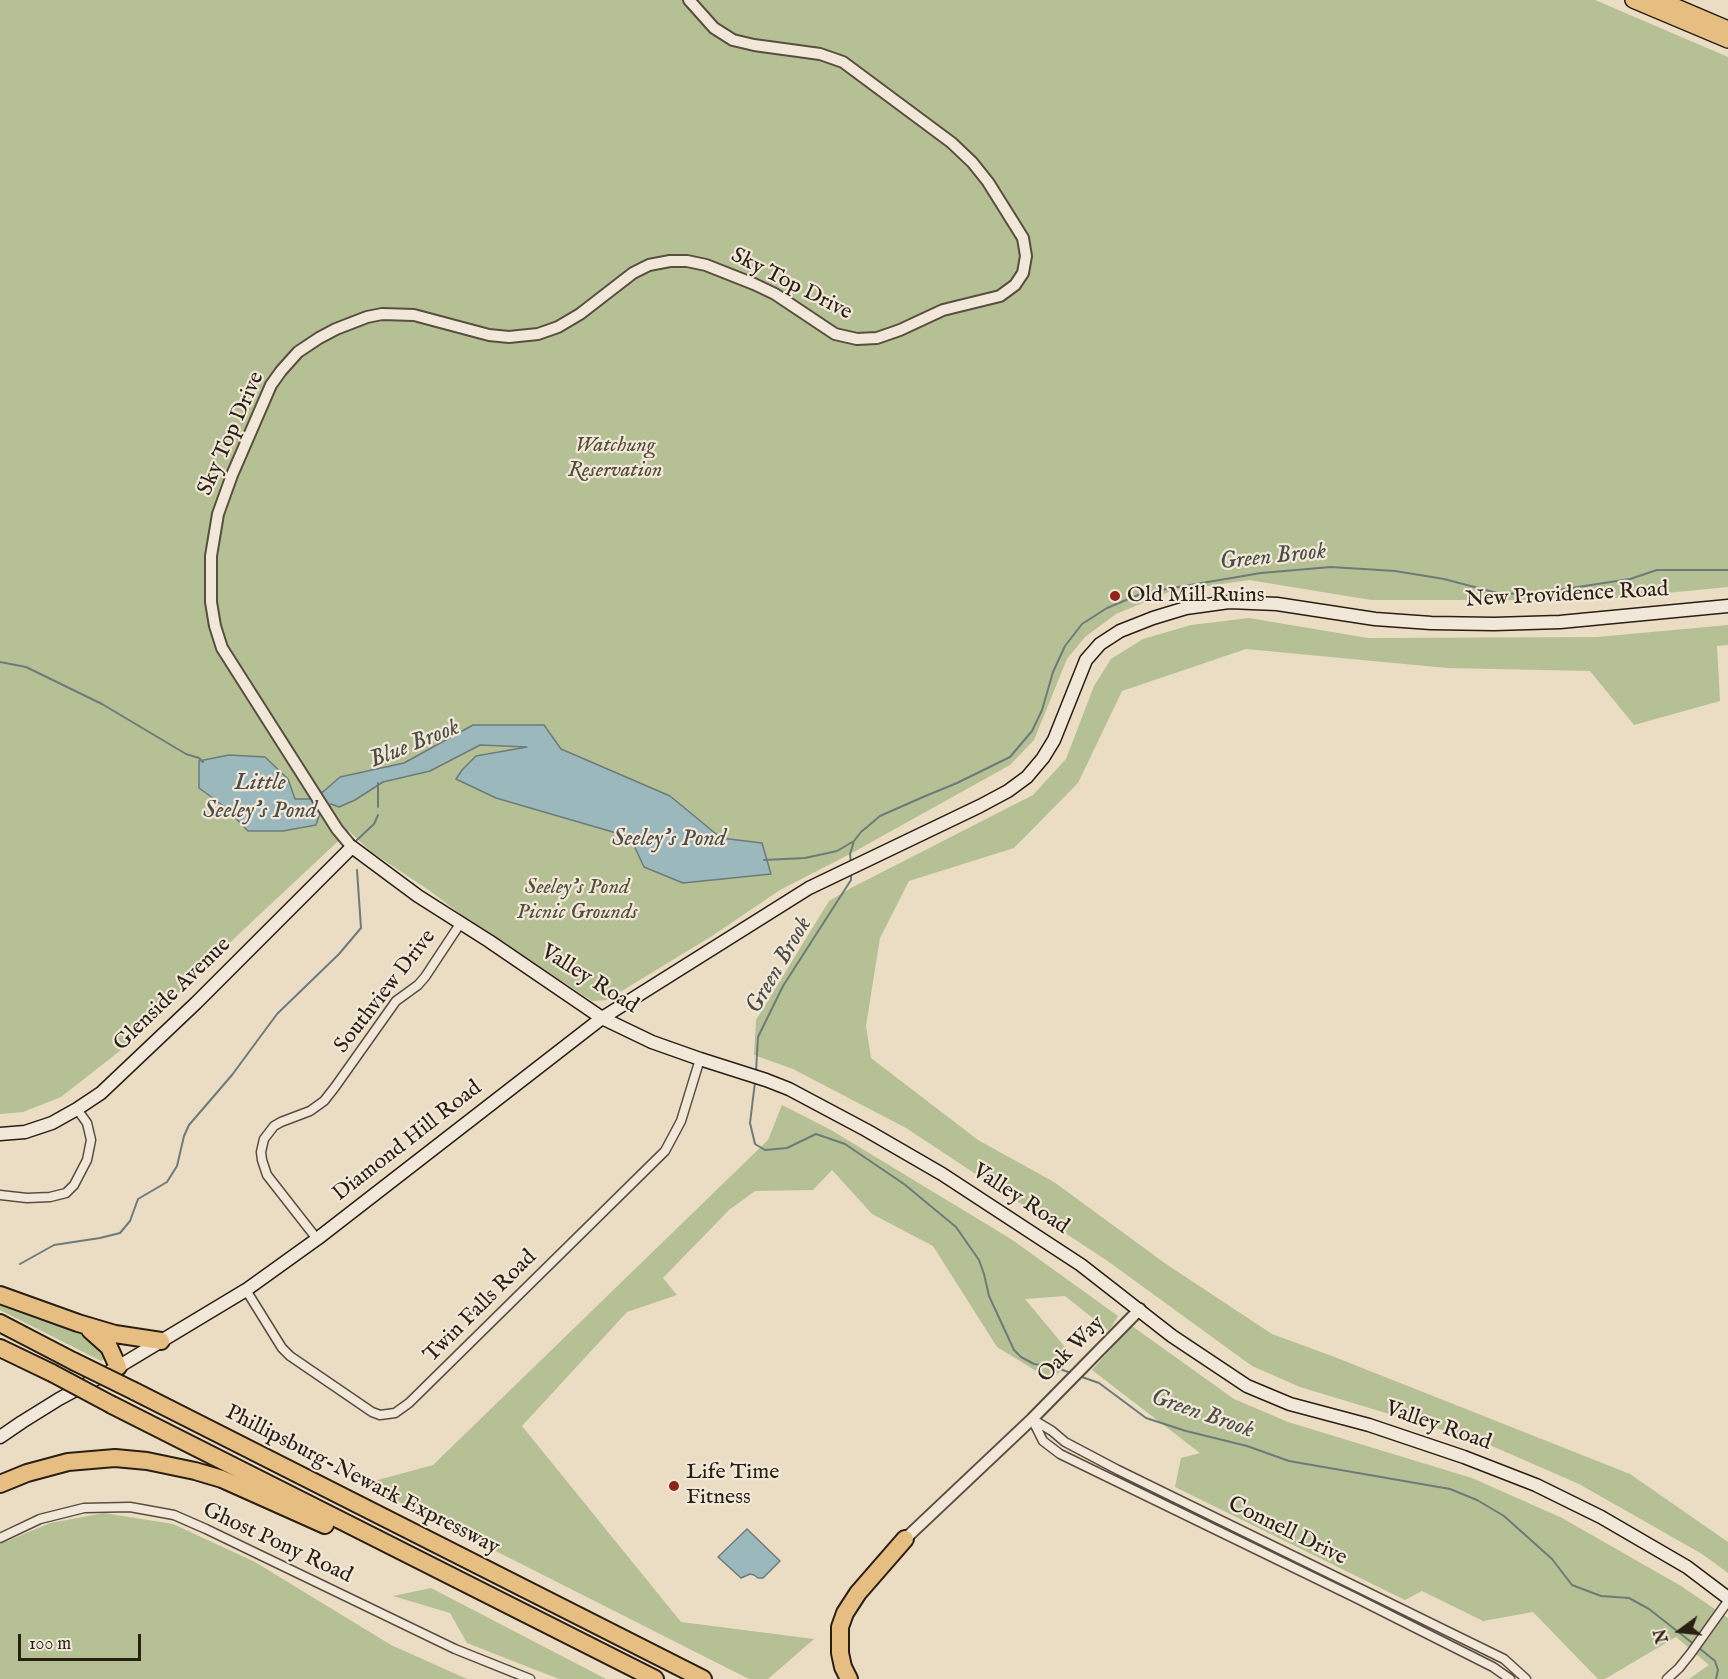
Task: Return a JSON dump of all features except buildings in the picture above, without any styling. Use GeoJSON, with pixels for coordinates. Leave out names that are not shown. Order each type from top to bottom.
{"type":"FeatureCollection","features":[{"type":"Feature","properties":{"kind":"highway"},"geometry":{"type":"LineString","coordinates":[[1633,0],[1728,40]]}},
{"type":"Feature","properties":{"kind":"highway"},"geometry":{"type":"LineString","coordinates":[[1660,0],[1728,29]]}},
{"type":"Feature","properties":{"kind":"highway"},"geometry":{"type":"LineString","coordinates":[[0,1295],[78,1323],[121,1335],[161,1341]]}},
{"type":"Feature","properties":{"kind":"highway","name":"Phillipsburg-Newark Expressway"},"geometry":{"type":"LineString","coordinates":[[0,1323],[703,1679]]}},
{"type":"Feature","properties":{"kind":"highway"},"geometry":{"type":"LineString","coordinates":[[78,1323],[105,1342],[113,1353],[118,1367]]}},
{"type":"Feature","properties":{"kind":"highway","name":"Phillipsburg-Newark Expressway"},"geometry":{"type":"LineString","coordinates":[[0,1348],[655,1679]]}},
{"type":"Feature","properties":{"kind":"highway"},"geometry":{"type":"LineString","coordinates":[[0,1484],[27,1473],[69,1462],[115,1458],[147,1461],[222,1479],[369,1545],[416,1558]]}},
{"type":"Feature","properties":{"kind":"highway"},"geometry":{"type":"LineString","coordinates":[[849,1679],[840,1653],[840,1627],[844,1613],[858,1593],[905,1539]]}},
{"type":"Feature","properties":{"kind":"main road","name":"New Providence Road"},"geometry":{"type":"LineString","coordinates":[[838,873],[980,806],[1008,791],[1027,777],[1054,740],[1082,669],[1093,652],[1108,637],[1120,631],[1186,608],[1229,602],[1277,604],[1375,619],[1494,624],[1560,622],[1728,606]]}},
{"type":"Feature","properties":{"kind":"main road","name":"Valley Road"},"geometry":{"type":"LineString","coordinates":[[352,847],[418,896],[602,1018],[652,1042],[789,1089],[942,1174],[1081,1264],[1172,1335],[1231,1377],[1263,1394],[1320,1413],[1369,1425],[1464,1457],[1536,1485],[1601,1517],[1687,1567],[1728,1599]]}},
{"type":"Feature","properties":{"kind":"main road","name":"Glenside Avenue"},"geometry":{"type":"LineString","coordinates":[[0,1134],[25,1132],[39,1128],[78,1109],[101,1093],[196,1003],[352,847]]}},
{"type":"Feature","properties":{"kind":"main road","name":"Diamond Hill Road"},"geometry":{"type":"LineString","coordinates":[[0,1437],[59,1399],[118,1367],[246,1290],[317,1239],[602,1018],[791,899],[838,873]]}},
{"type":"Feature","properties":{"kind":"street","name":"Sky Top Drive"},"geometry":{"type":"LineString","coordinates":[[316,795],[222,648],[215,626],[210,580],[213,538],[218,514],[232,475],[271,385],[285,365],[298,352],[336,329],[382,314],[414,315],[489,335],[509,337],[538,334],[558,327],[580,314],[633,273],[649,265],[670,261],[687,261],[706,265],[754,284],[775,294],[836,334],[857,339],[877,338],[944,310],[1000,296],[1015,285],[1023,273],[1026,256],[1023,238],[988,182],[972,162],[952,143],[843,63],[820,54],[733,40],[714,28],[689,0]]}},
{"type":"Feature","properties":{"kind":"street","name":"Valley Road"},"geometry":{"type":"LineString","coordinates":[[316,795],[337,829],[352,847]]}},
{"type":"Feature","properties":{"kind":"street","name":"Southview Drive"},"geometry":{"type":"LineString","coordinates":[[317,1239],[267,1175],[261,1152],[264,1139],[280,1122],[310,1111],[324,1101],[396,1001],[425,977],[460,924]]}},
{"type":"Feature","properties":{"kind":"street","name":"Twin Falls Road"},"geometry":{"type":"LineString","coordinates":[[246,1290],[282,1348],[290,1356],[372,1412],[380,1415],[395,1413],[409,1403],[665,1151],[681,1121],[700,1059]]}},
{"type":"Feature","properties":{"kind":"street"},"geometry":{"type":"LineString","coordinates":[[0,1195],[27,1198],[50,1197],[66,1193],[74,1185],[87,1160],[91,1140],[87,1123],[78,1109]]}},
{"type":"Feature","properties":{"kind":"street","name":"Oak Way"},"geometry":{"type":"LineString","coordinates":[[1032,1419],[1140,1309]]}},
{"type":"Feature","properties":{"kind":"street"},"geometry":{"type":"LineString","coordinates":[[905,1539],[1032,1419]]}},
{"type":"Feature","properties":{"kind":"street","name":"Connell Drive"},"geometry":{"type":"LineString","coordinates":[[1032,1419],[1043,1441],[1060,1454],[1377,1609],[1493,1667],[1510,1679]]}},
{"type":"Feature","properties":{"kind":"street","name":"Connell Drive"},"geometry":{"type":"LineString","coordinates":[[1032,1419],[1065,1442],[1118,1470],[1504,1659],[1526,1679]]}},
{"type":"Feature","properties":{"kind":"street","name":"Ghost Pony Road"},"geometry":{"type":"LineString","coordinates":[[0,1538],[40,1519],[84,1508],[130,1507],[174,1515],[455,1649],[530,1679]]}},
{"type":"Feature","properties":{"kind":"street"},"geometry":{"type":"LineString","coordinates":[[1667,1679],[1679,1668],[1728,1599]]}},
{"type":"Feature","properties":{"kind":"green space","name":"Watchung Reservation"},"geometry":{"type":"Polygon","coordinates":[[[0,0],[1595,0],[1728,57],[1728,587],[1595,600],[1371,600],[1249,580],[1169,592],[1116,614],[1085,637],[1067,659],[1034,740],[1010,765],[780,890],[712,936],[607,1000],[592,1001],[370,851],[349,831],[241,932],[121,1050],[61,1097],[23,1112],[0,1114],[0,0]]]}},
{"type":"Feature","properties":{"kind":"green space"},"geometry":{"type":"Polygon","coordinates":[[[1249,618],[1368,638],[1597,637],[1728,625],[1728,645],[1717,646],[1720,701],[1634,725],[1590,671],[1447,668],[1246,649],[1122,691],[1078,783],[1014,848],[909,881],[880,938],[866,1026],[871,1058],[978,1140],[1054,1182],[1166,1264],[1272,1334],[1630,1474],[1728,1542],[1728,1573],[1702,1554],[1579,1484],[1485,1443],[1300,1387],[1252,1366],[1109,1262],[906,1128],[793,1069],[754,1055],[756,1020],[829,901],[1033,795],[1066,759],[1094,686],[1111,659],[1143,639],[1191,625],[1249,618]]]}},
{"type":"Feature","properties":{"kind":"green space"},"geometry":{"type":"Polygon","coordinates":[[[782,1105],[831,1130],[1011,1239],[1118,1316],[1109,1331],[1065,1296],[1025,1299],[1074,1358],[1051,1380],[997,1347],[933,1246],[872,1214],[832,1170],[813,1190],[755,1191],[729,1210],[663,1278],[677,1295],[627,1312],[522,1426],[681,1622],[814,1639],[768,1679],[749,1679],[363,1484],[433,1465],[768,1140],[782,1105]]]}},
{"type":"Feature","properties":{"kind":"green space"},"geometry":{"type":"Polygon","coordinates":[[[0,1300],[75,1327],[109,1356],[101,1361],[0,1310],[0,1300]]]}},
{"type":"Feature","properties":{"kind":"green space"},"geometry":{"type":"Polygon","coordinates":[[[1132,1326],[1234,1399],[1288,1422],[1472,1478],[1562,1518],[1681,1586],[1728,1618],[1728,1679],[1689,1679],[1709,1665],[1676,1637],[1605,1679],[1598,1679],[1533,1612],[1483,1621],[1422,1591],[1405,1600],[1175,1487],[1181,1458],[1200,1453],[1092,1370],[1132,1326]]]}},
{"type":"Feature","properties":{"kind":"green space"},"geometry":{"type":"Polygon","coordinates":[[[104,1513],[173,1524],[255,1562],[391,1645],[467,1679],[0,1679],[0,1544],[50,1523],[104,1513]]]}},
{"type":"Feature","properties":{"kind":"green space"},"geometry":{"type":"Polygon","coordinates":[[[431,1588],[606,1679],[559,1679],[467,1643],[450,1613],[393,1596],[431,1588]]]}},
{"type":"Feature","properties":{"kind":"water","name":"Seeley's Pond"},"geometry":{"type":"Polygon","coordinates":[[[473,725],[544,725],[561,749],[670,796],[721,838],[762,843],[771,874],[683,883],[644,867],[630,837],[496,798],[456,779],[476,756],[527,747],[480,745],[430,771],[383,782],[355,800],[339,807],[331,804],[320,813],[316,825],[283,831],[248,831],[225,807],[199,788],[199,761],[229,755],[265,757],[288,779],[295,799],[311,799],[340,777],[404,763],[473,725]]]}},
{"type":"Feature","properties":{"kind":"water"},"geometry":{"type":"Polygon","coordinates":[[[747,1529],[780,1561],[763,1578],[750,1574],[741,1578],[718,1557],[747,1529]]]}},
{"type":"Feature","properties":{"kind":"waterway","name":"Green Brook"},"geometry":{"type":"LineString","coordinates":[[851,863],[850,854],[854,841],[880,816],[1010,757],[1032,731],[1065,646],[1082,624],[1107,608],[1143,593],[1261,573],[1331,567],[1395,571],[1444,579],[1501,594],[1539,593],[1630,579],[1657,570],[1728,570]]}},
{"type":"Feature","properties":{"kind":"waterway","name":"Blue Brook"},"geometry":{"type":"LineString","coordinates":[[0,662],[26,667],[102,704],[203,762]]}},
{"type":"Feature","properties":{"kind":"waterway"},"geometry":{"type":"LineString","coordinates":[[378,783],[378,807]]}},
{"type":"Feature","properties":{"kind":"waterway"},"geometry":{"type":"LineString","coordinates":[[357,840],[374,824],[378,815]]}},
{"type":"Feature","properties":{"kind":"waterway","name":"Blue Brook"},"geometry":{"type":"LineString","coordinates":[[764,860],[805,858],[837,851],[854,841]]}},
{"type":"Feature","properties":{"kind":"waterway"},"geometry":{"type":"LineString","coordinates":[[20,1264],[54,1245],[120,1233],[130,1221],[138,1199],[167,1182],[177,1166],[189,1125],[232,1075],[277,1014],[339,954],[361,928],[357,870]]}},
{"type":"Feature","properties":{"kind":"waterway","name":"Green Brook"},"geometry":{"type":"LineString","coordinates":[[756,1071],[758,1037],[783,986],[851,880],[851,874]]}},
{"type":"Feature","properties":{"kind":"waterway","name":"Green Brook"},"geometry":{"type":"LineString","coordinates":[[755,1082],[750,1123],[755,1144],[765,1150],[787,1148],[816,1134],[845,1144],[904,1184],[956,1227],[979,1260],[989,1296],[1014,1350],[1034,1364],[1054,1367],[1071,1373]]}},
{"type":"Feature","properties":{"kind":"waterway","name":"Green Brook"},"geometry":{"type":"LineString","coordinates":[[1079,1376],[1099,1383],[1146,1418],[1186,1431],[1247,1446],[1289,1461],[1450,1489],[1477,1500],[1504,1516],[1552,1559],[1572,1585],[1601,1596],[1629,1598],[1649,1609],[1695,1645]]}},
{"type":"Feature","properties":{"kind":"waterway","name":"Green Brook"},"geometry":{"type":"LineString","coordinates":[[1699,1648],[1715,1661],[1718,1670],[1716,1679]]}},
{"type":"Feature","properties":{"kind":"place","name":"Old Mill Ruins"},"geometry":{"type":"Point","coordinates":[1115,596]}},
{"type":"Feature","properties":{"kind":"place","name":"Life Time Fitness"},"geometry":{"type":"Point","coordinates":[674,1486]}},
{"type":"Feature","properties":{"kind":"water label","name":"Little Seeley's Pond"},"geometry":{"type":"Point","coordinates":[260,798]}},
{"type":"Feature","properties":{"kind":"park label","name":"Seeley's Pond Picnic Grounds"},"geometry":{"type":"Point","coordinates":[577,900]}}]}
